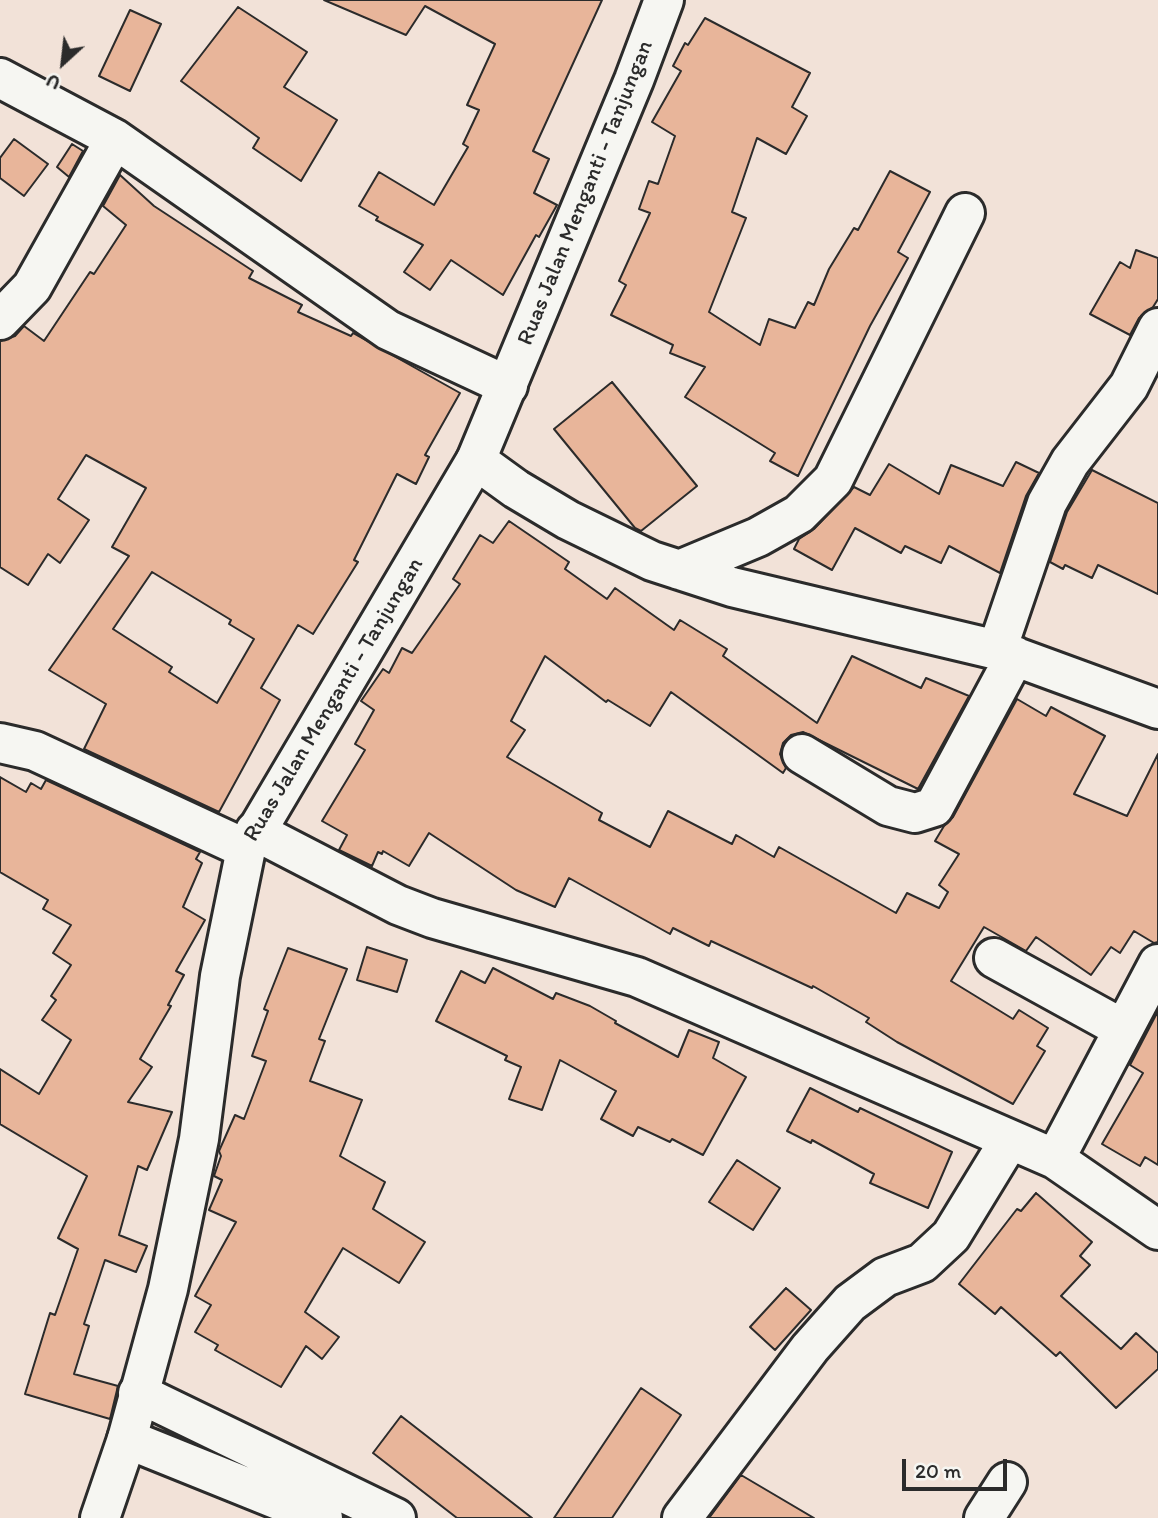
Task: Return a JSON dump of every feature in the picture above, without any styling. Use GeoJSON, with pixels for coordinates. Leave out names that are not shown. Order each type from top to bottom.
{"type":"FeatureCollection","features":[{"type":"Feature","properties":{"kind":"street","name":"Ruas Jalan Menganti - Tanjungan"},"geometry":{"type":"LineString","coordinates":[[100,1518],[127,1438],[167,1289],[199,1139],[220,976],[250,840],[476,460],[664,0]]}},
{"type":"Feature","properties":{"kind":"street"},"geometry":{"type":"LineString","coordinates":[[0,78],[115,139],[388,330],[508,386]]}},
{"type":"Feature","properties":{"kind":"street"},"geometry":{"type":"LineString","coordinates":[[0,320],[32,288],[115,139]]}},
{"type":"Feature","properties":{"kind":"street"},"geometry":{"type":"LineString","coordinates":[[678,570],[758,537],[799,514],[832,480],[965,213]]}},
{"type":"Feature","properties":{"kind":"street"},"geometry":{"type":"LineString","coordinates":[[802,754],[888,806],[915,813],[934,807],[1006,653],[1047,503],[1070,462],[1129,386],[1158,328]]}},
{"type":"Feature","properties":{"kind":"street"},"geometry":{"type":"LineString","coordinates":[[476,460],[516,489],[568,520],[652,561],[732,587],[1006,653],[1158,709]]}},
{"type":"Feature","properties":{"kind":"street"},"geometry":{"type":"LineString","coordinates":[[0,743],[35,751],[432,918],[637,977],[1055,1159],[1158,1230]]}},
{"type":"Feature","properties":{"kind":"street"},"geometry":{"type":"LineString","coordinates":[[994,958],[1123,1029]]}},
{"type":"Feature","properties":{"kind":"street"},"geometry":{"type":"LineString","coordinates":[[1055,1159],[1158,964]]}},
{"type":"Feature","properties":{"kind":"street"},"geometry":{"type":"LineString","coordinates":[[682,1518],[810,1348],[850,1303],[885,1277],[922,1263],[951,1236],[1009,1141]]}},
{"type":"Feature","properties":{"kind":"street"},"geometry":{"type":"LineString","coordinates":[[138,1393],[396,1518]]}},
{"type":"Feature","properties":{"kind":"street"},"geometry":{"type":"LineString","coordinates":[[127,1438],[324,1518]]}},
{"type":"Feature","properties":{"kind":"street"},"geometry":{"type":"LineString","coordinates":[[984,1518],[1007,1482]]}},
{"type":"Feature","properties":{"kind":"building"},"geometry":{"type":"Polygon","coordinates":[[[324,0],[602,0],[533,151],[549,159],[534,193],[557,205],[539,237],[536,235],[503,295],[451,260],[430,290],[404,272],[423,245],[376,220],[378,217],[359,206],[379,172],[434,205],[468,147],[463,144],[479,110],[467,105],[495,44],[425,6],[406,35],[324,0]]]}},
{"type":"Feature","properties":{"kind":"building"},"geometry":{"type":"Polygon","coordinates":[[[238,7],[307,52],[284,87],[337,120],[301,181],[253,148],[259,138],[181,81],[238,7]]]}},
{"type":"Feature","properties":{"kind":"building"},"geometry":{"type":"Polygon","coordinates":[[[130,10],[161,24],[130,91],[99,76],[130,10]]]}},
{"type":"Feature","properties":{"kind":"building"},"geometry":{"type":"Polygon","coordinates":[[[705,18],[810,73],[792,107],[807,116],[786,154],[757,138],[732,212],[746,218],[709,312],[760,345],[769,319],[795,328],[808,302],[814,305],[829,269],[854,228],[858,230],[890,171],[930,192],[898,252],[908,258],[870,326],[798,476],[770,461],[775,453],[685,397],[705,367],[670,353],[673,345],[611,315],[626,285],[619,281],[650,213],[639,209],[649,181],[658,184],[675,136],[652,122],[681,71],[673,66],[685,43],[688,45],[705,18]]]}},
{"type":"Feature","properties":{"kind":"building"},"geometry":{"type":"Polygon","coordinates":[[[14,139],[48,164],[24,196],[0,178],[0,158],[14,139]]]}},
{"type":"Feature","properties":{"kind":"building"},"geometry":{"type":"Polygon","coordinates":[[[72,144],[83,151],[69,177],[57,167],[72,144]]]}},
{"type":"Feature","properties":{"kind":"building"},"geometry":{"type":"Polygon","coordinates":[[[120,175],[154,206],[253,271],[249,278],[302,305],[298,312],[351,336],[353,333],[460,393],[425,455],[429,457],[416,484],[397,474],[354,560],[358,562],[313,634],[298,625],[261,688],[280,700],[219,812],[84,749],[106,704],[49,670],[129,556],[112,547],[146,488],[86,455],[58,499],[89,520],[60,563],[48,554],[28,585],[0,567],[0,341],[15,336],[24,326],[44,341],[90,272],[94,274],[126,225],[103,206],[120,175]],[[152,572],[113,629],[172,667],[169,672],[217,703],[254,639],[229,624],[231,620],[152,572]]]}},
{"type":"Feature","properties":{"kind":"building"},"geometry":{"type":"Polygon","coordinates":[[[1136,250],[1158,258],[1158,299],[1153,307],[1139,318],[1130,335],[1090,314],[1120,262],[1130,268],[1136,250]]]}},
{"type":"Feature","properties":{"kind":"building"},"geometry":{"type":"Polygon","coordinates":[[[612,382],[697,486],[641,531],[635,528],[554,429],[612,382]]]}},
{"type":"Feature","properties":{"kind":"building"},"geometry":{"type":"Polygon","coordinates":[[[1016,462],[1039,473],[1026,496],[1000,573],[949,546],[941,563],[905,546],[901,553],[855,528],[832,570],[794,549],[799,539],[814,529],[854,487],[870,495],[889,464],[939,494],[951,465],[1003,486],[1016,462]]]}},
{"type":"Feature","properties":{"kind":"building"},"geometry":{"type":"Polygon","coordinates":[[[1092,470],[1158,503],[1158,594],[1098,565],[1092,578],[1065,565],[1063,569],[1050,562],[1067,512],[1092,470]]]}},
{"type":"Feature","properties":{"kind":"building"},"geometry":{"type":"Polygon","coordinates":[[[509,521],[569,562],[565,569],[607,599],[615,588],[674,630],[680,620],[727,649],[723,656],[817,723],[852,656],[921,688],[926,678],[969,696],[918,789],[803,732],[791,735],[783,743],[780,754],[786,768],[783,773],[671,692],[650,726],[608,700],[606,702],[545,656],[511,721],[525,730],[507,757],[602,813],[599,820],[650,847],[668,811],[732,844],[736,835],[774,857],[779,847],[896,913],[907,893],[939,908],[948,892],[939,885],[959,854],[935,841],[953,817],[1017,699],[1046,716],[1051,707],[1105,736],[1074,794],[1127,816],[1158,754],[1158,942],[1154,943],[1134,931],[1120,953],[1111,947],[1091,975],[1036,937],[1026,951],[984,927],[951,981],[1013,1019],[1019,1010],[1048,1028],[1037,1046],[1045,1051],[1013,1104],[897,1042],[866,1022],[869,1018],[813,986],[812,988],[711,941],[709,946],[673,928],[670,934],[569,878],[555,907],[516,890],[429,833],[409,866],[383,851],[382,854],[378,852],[372,866],[339,850],[347,835],[322,821],[365,750],[355,744],[374,710],[361,701],[383,669],[389,673],[402,648],[412,653],[460,584],[453,579],[480,535],[493,543],[509,521]]]}},
{"type":"Feature","properties":{"kind":"building"},"geometry":{"type":"Polygon","coordinates":[[[0,777],[26,792],[31,783],[41,789],[46,780],[200,852],[196,859],[202,863],[183,907],[205,920],[176,971],[184,975],[168,1005],[171,1006],[140,1059],[152,1067],[128,1102],[172,1112],[147,1170],[138,1166],[119,1235],[147,1246],[136,1272],[105,1260],[84,1324],[89,1326],[74,1374],[118,1386],[110,1419],[25,1394],[50,1313],[55,1315],[78,1249],[58,1238],[87,1176],[0,1124],[0,1069],[39,1094],[71,1040],[42,1020],[56,1000],[51,996],[71,965],[53,953],[71,925],[43,909],[48,900],[0,872],[0,777]]]}},
{"type":"Feature","properties":{"kind":"building"},"geometry":{"type":"Polygon","coordinates":[[[367,947],[407,960],[397,992],[357,980],[367,947]]]}},
{"type":"Feature","properties":{"kind":"building"},"geometry":{"type":"Polygon","coordinates":[[[288,948],[347,969],[319,1039],[325,1041],[310,1081],[362,1100],[340,1156],[385,1182],[373,1209],[425,1242],[399,1283],[343,1248],[305,1312],[339,1337],[322,1359],[306,1346],[281,1387],[215,1350],[218,1345],[195,1332],[211,1305],[195,1296],[236,1222],[209,1210],[222,1180],[214,1176],[221,1156],[219,1151],[235,1115],[244,1119],[266,1061],[252,1056],[268,1011],[264,1009],[288,948]]]}},
{"type":"Feature","properties":{"kind":"building"},"geometry":{"type":"Polygon","coordinates":[[[493,968],[553,999],[556,993],[590,1006],[616,1021],[615,1023],[678,1057],[689,1030],[719,1042],[713,1058],[746,1077],[703,1155],[672,1139],[670,1142],[638,1127],[633,1136],[601,1119],[616,1091],[560,1060],[542,1110],[509,1099],[521,1067],[505,1060],[507,1056],[436,1021],[461,971],[485,983],[493,968]]]}},
{"type":"Feature","properties":{"kind":"building"},"geometry":{"type":"Polygon","coordinates":[[[1158,1011],[1158,1165],[1145,1157],[1140,1166],[1102,1144],[1143,1073],[1130,1065],[1158,1011]]]}},
{"type":"Feature","properties":{"kind":"building"},"geometry":{"type":"Polygon","coordinates":[[[810,1088],[858,1112],[860,1108],[952,1152],[928,1208],[870,1183],[874,1174],[812,1140],[811,1143],[787,1131],[810,1088]]]}},
{"type":"Feature","properties":{"kind":"building"},"geometry":{"type":"Polygon","coordinates":[[[737,1160],[780,1188],[753,1230],[709,1202],[737,1160]]]}},
{"type":"Feature","properties":{"kind":"building"},"geometry":{"type":"Polygon","coordinates":[[[1036,1193],[1092,1242],[1080,1256],[1090,1265],[1061,1296],[1121,1349],[1136,1333],[1158,1353],[1158,1369],[1116,1408],[1060,1352],[1056,1356],[1001,1307],[995,1314],[959,1284],[1017,1209],[1021,1211],[1036,1193]]]}},
{"type":"Feature","properties":{"kind":"building"},"geometry":{"type":"Polygon","coordinates":[[[786,1288],[811,1310],[775,1350],[750,1327],[786,1288]]]}},
{"type":"Feature","properties":{"kind":"building"},"geometry":{"type":"Polygon","coordinates":[[[641,1388],[681,1415],[612,1518],[554,1518],[641,1388]]]}},
{"type":"Feature","properties":{"kind":"building"},"geometry":{"type":"Polygon","coordinates":[[[401,1416],[532,1518],[457,1518],[373,1453],[401,1416]]]}},
{"type":"Feature","properties":{"kind":"building"},"geometry":{"type":"Polygon","coordinates":[[[741,1475],[814,1518],[709,1518],[741,1475]]]}}]}
